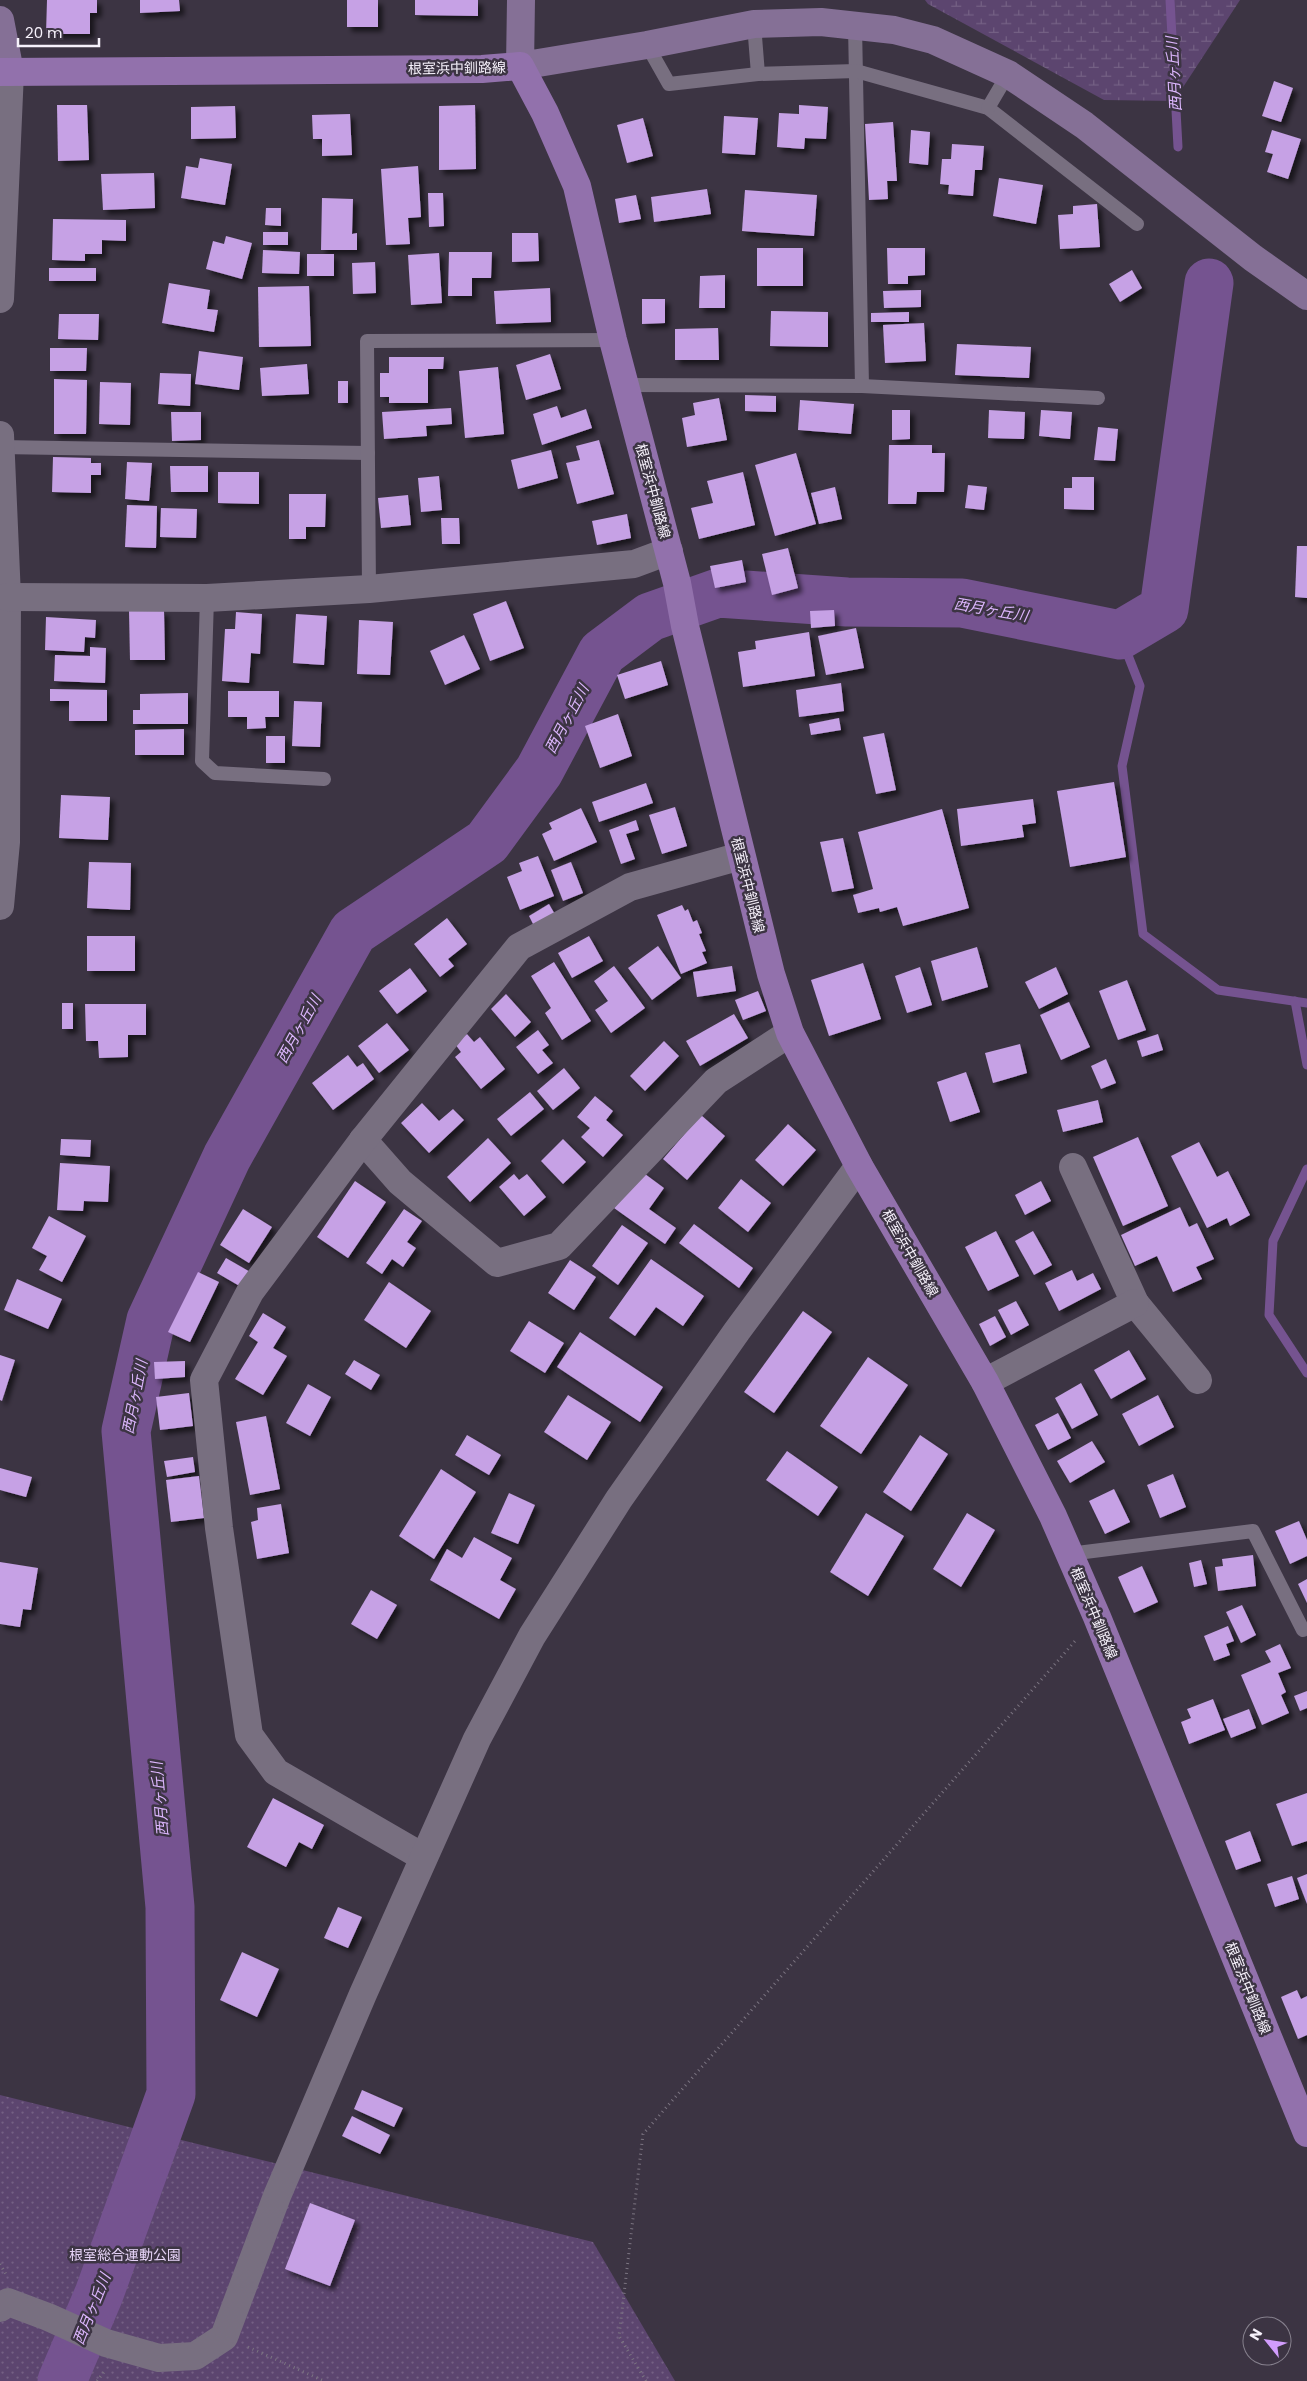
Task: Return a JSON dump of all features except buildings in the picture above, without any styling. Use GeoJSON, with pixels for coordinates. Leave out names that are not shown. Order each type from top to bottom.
{"type":"FeatureCollection","features":[{"type":"Feature","properties":{"kind":"main road","name":"根室浜中釧路線"},"geometry":{"type":"LineString","coordinates":[[5,72],[482,69],[520,66],[545,113],[577,186],[613,340],[677,583],[685,626],[741,856],[771,974],[790,1033],[859,1166],[985,1382],[1053,1516],[1097,1616],[1307,2133]]}},
{"type":"Feature","properties":{"kind":"street"},"geometry":{"type":"LineString","coordinates":[[521,0],[520,66],[647,45],[754,24],[821,22],[894,30],[933,40],[1008,74],[1084,125],[1253,258],[1307,296]]}},
{"type":"Feature","properties":{"kind":"street"},"geometry":{"type":"LineString","coordinates":[[0,20],[5,72],[0,299]]}},
{"type":"Feature","properties":{"kind":"street"},"geometry":{"type":"LineString","coordinates":[[0,435],[7,597],[6,842],[0,906]]}},
{"type":"Feature","properties":{"kind":"street"},"geometry":{"type":"LineString","coordinates":[[7,597],[207,598],[369,589],[634,564],[669,551]]}},
{"type":"Feature","properties":{"kind":"street"},"geometry":{"type":"LineString","coordinates":[[423,1857],[276,1772],[249,1735],[219,1528],[204,1380],[250,1292],[362,1140],[519,947],[630,887],[741,856]]}},
{"type":"Feature","properties":{"kind":"street"},"geometry":{"type":"LineString","coordinates":[[362,1140],[400,1182],[497,1263],[559,1246],[716,1081],[790,1033]]}},
{"type":"Feature","properties":{"kind":"street"},"geometry":{"type":"LineString","coordinates":[[0,2308],[8,2302],[48,2316],[106,2343],[159,2358],[195,2356],[224,2337],[277,2196],[423,1857],[477,1739],[532,1636],[619,1499],[738,1331],[859,1166]]}},
{"type":"Feature","properties":{"kind":"street"},"geometry":{"type":"LineString","coordinates":[[1073,1167],[1136,1302],[1198,1380]]}},
{"type":"Feature","properties":{"kind":"street"},"geometry":{"type":"LineString","coordinates":[[985,1382],[1136,1302]]}},
{"type":"Feature","properties":{"kind":"lane"},"geometry":{"type":"LineString","coordinates":[[754,24],[758,74]]}},
{"type":"Feature","properties":{"kind":"lane"},"geometry":{"type":"LineString","coordinates":[[855,26],[862,386]]}},
{"type":"Feature","properties":{"kind":"lane"},"geometry":{"type":"LineString","coordinates":[[647,45],[669,84],[758,74],[856,71],[988,108],[1137,224]]}},
{"type":"Feature","properties":{"kind":"lane"},"geometry":{"type":"LineString","coordinates":[[988,108],[1008,74]]}},
{"type":"Feature","properties":{"kind":"lane"},"geometry":{"type":"LineString","coordinates":[[369,589],[367,341],[613,340]]}},
{"type":"Feature","properties":{"kind":"lane"},"geometry":{"type":"LineString","coordinates":[[625,385],[862,386],[1098,398]]}},
{"type":"Feature","properties":{"kind":"lane"},"geometry":{"type":"LineString","coordinates":[[0,448],[368,453]]}},
{"type":"Feature","properties":{"kind":"lane"},"geometry":{"type":"LineString","coordinates":[[207,598],[202,761],[216,773],[324,779]]}},
{"type":"Feature","properties":{"kind":"lane"},"geometry":{"type":"LineString","coordinates":[[1070,1554],[1254,1531],[1303,1630]]}},
{"type":"Feature","properties":{"kind":"path"},"geometry":{"type":"LineString","coordinates":[[646,2381],[619,2336],[643,2134],[1097,1616]]}},
{"type":"Feature","properties":{"kind":"path"},"geometry":{"type":"LineString","coordinates":[[224,2337],[324,2381]]}},
{"type":"Feature","properties":{"kind":"green space"},"geometry":{"type":"Polygon","coordinates":[[[925,0],[1240,0],[1174,101],[1104,100],[928,4],[925,0]]]}},
{"type":"Feature","properties":{"kind":"green space","name":"根室総合運動公園"},"geometry":{"type":"Polygon","coordinates":[[[0,2095],[593,2242],[675,2381],[0,2381],[0,2095]]]}},
{"type":"Feature","properties":{"kind":"waterway","name":"西月ヶ丘川"},"geometry":{"type":"LineString","coordinates":[[1170,0],[1178,147]]}},
{"type":"Feature","properties":{"kind":"waterway","name":"西月ヶ丘川"},"geometry":{"type":"LineString","coordinates":[[62,2381],[99,2294],[171,2094],[170,1907],[126,1431],[151,1320],[227,1157],[353,932],[487,842],[539,771],[602,653],[650,617],[718,593],[847,602],[962,603],[1120,635],[1164,609],[1209,283]]}},
{"type":"Feature","properties":{"kind":"waterway"},"geometry":{"type":"LineString","coordinates":[[1120,635],[1140,686],[1122,766],[1143,934],[1218,990],[1307,1003]]}},
{"type":"Feature","properties":{"kind":"waterway"},"geometry":{"type":"LineString","coordinates":[[1295,1001],[1307,1065]]}},
{"type":"Feature","properties":{"kind":"waterway"},"geometry":{"type":"LineString","coordinates":[[1307,1169],[1273,1241],[1269,1315],[1307,1373]]}}]}
